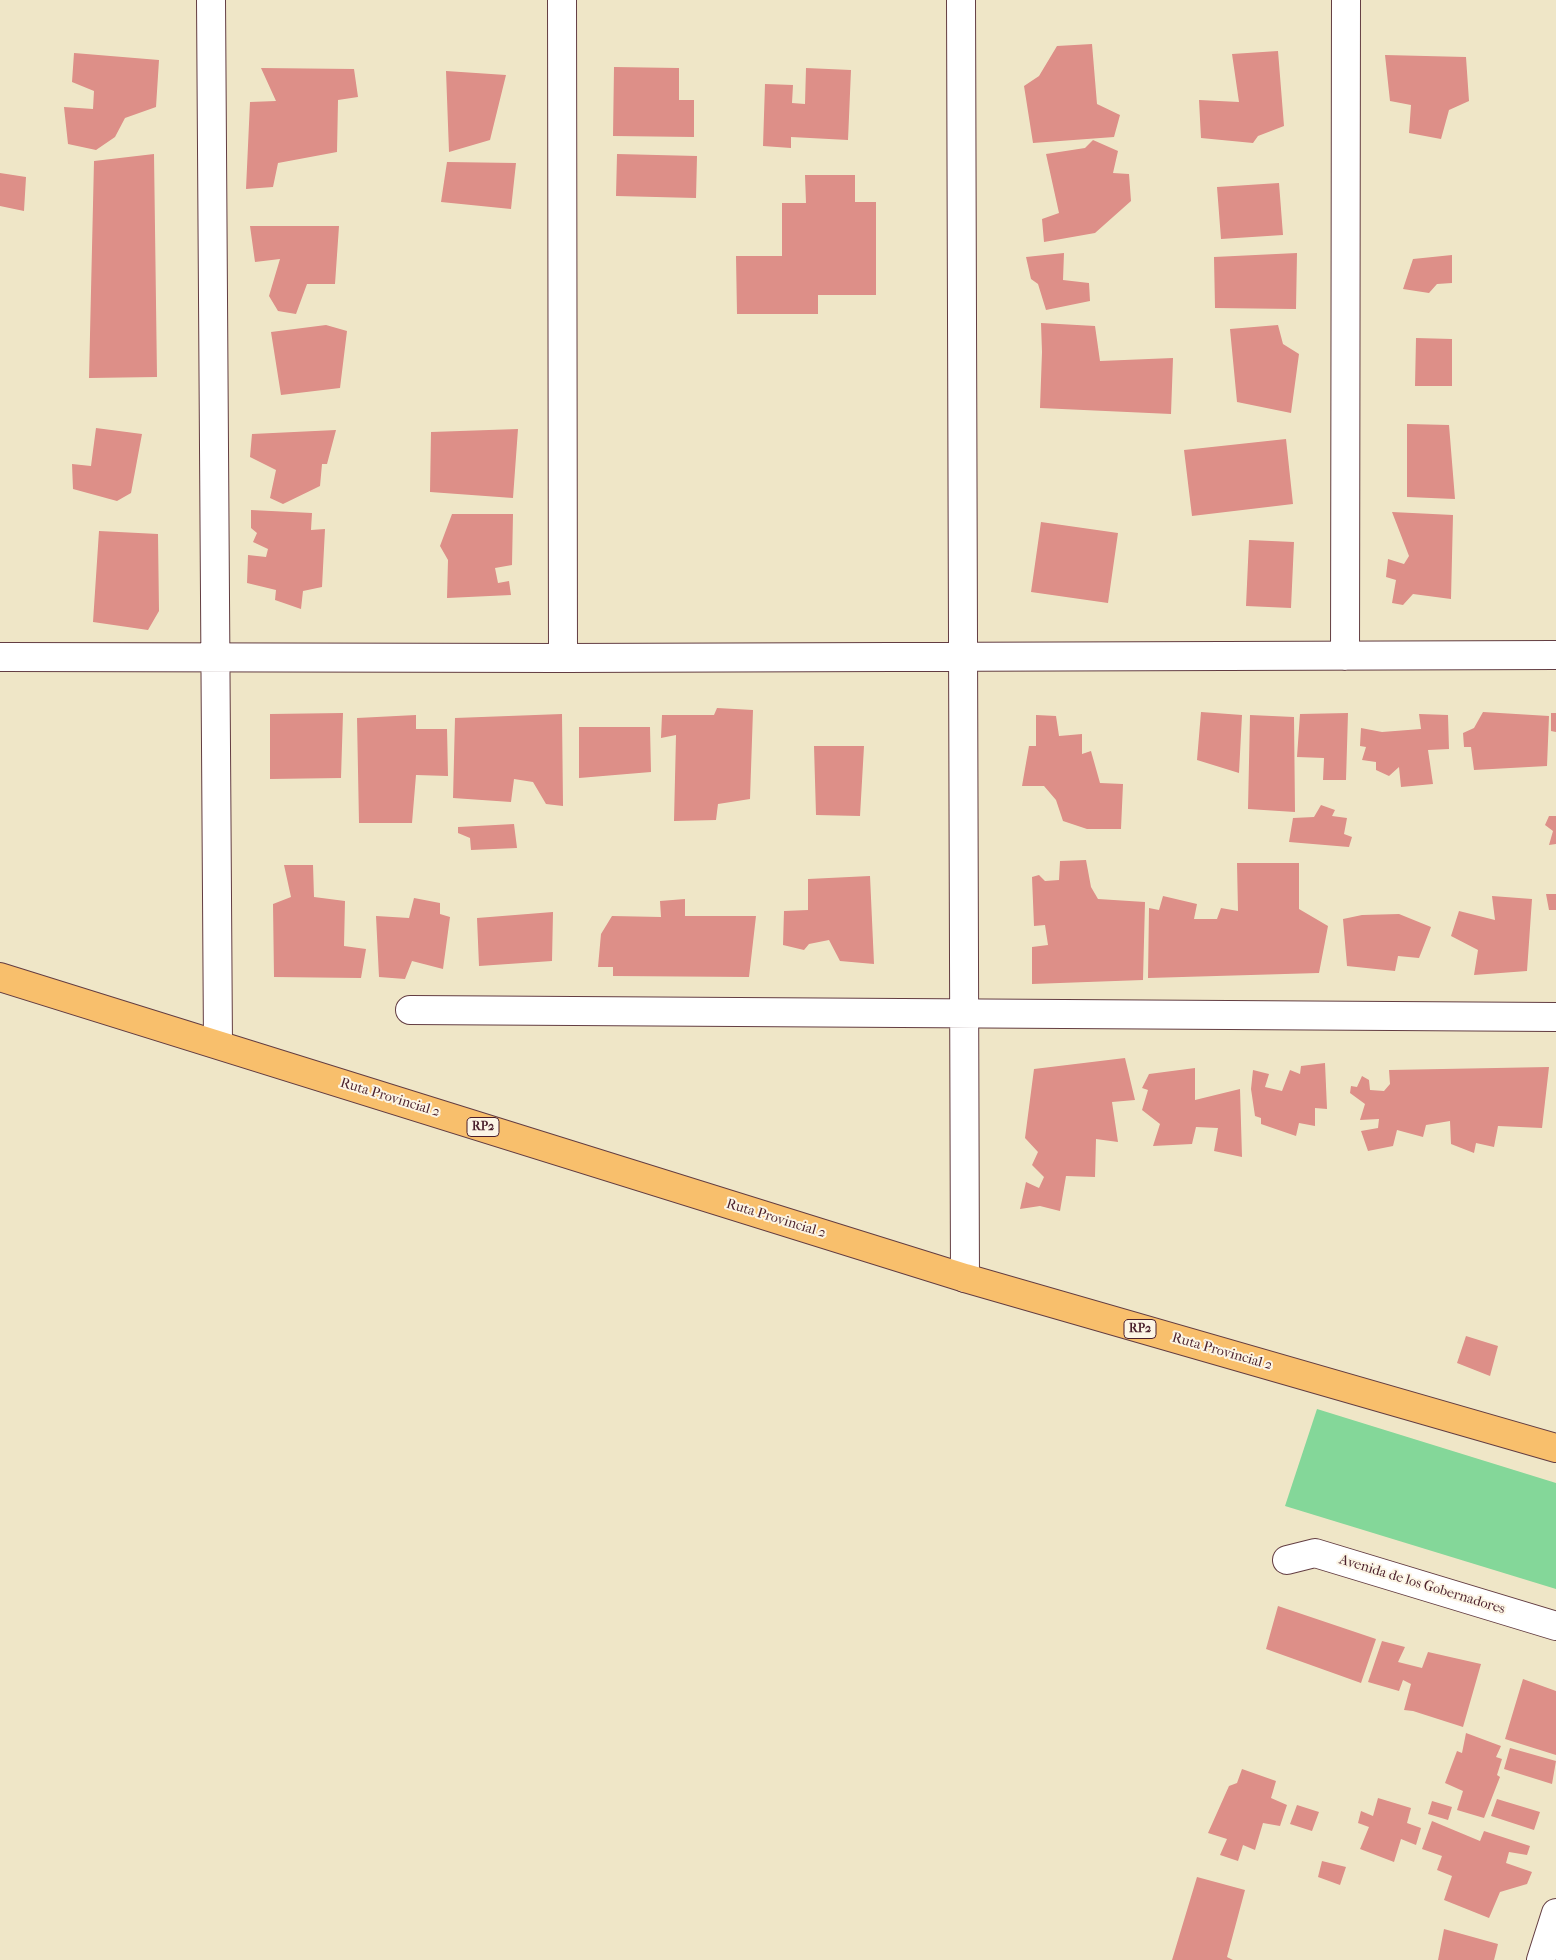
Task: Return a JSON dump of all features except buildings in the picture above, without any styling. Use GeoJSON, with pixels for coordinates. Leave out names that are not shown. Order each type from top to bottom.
{"type":"FeatureCollection","features":[{"type":"Feature","properties":{"kind":"main road","name":"Ruta Provincial 2"},"geometry":{"type":"LineString","coordinates":[[0,977],[965,1278],[1556,1448]]}},
{"type":"Feature","properties":{"kind":"street"},"geometry":{"type":"LineString","coordinates":[[211,0],[218,1044]]}},
{"type":"Feature","properties":{"kind":"street"},"geometry":{"type":"LineString","coordinates":[[562,0],[564,658]]}},
{"type":"Feature","properties":{"kind":"street"},"geometry":{"type":"LineString","coordinates":[[961,0],[966,1013],[965,1278]]}},
{"type":"Feature","properties":{"kind":"street"},"geometry":{"type":"LineString","coordinates":[[1345,656],[1346,0]]}},
{"type":"Feature","properties":{"kind":"street"},"geometry":{"type":"LineString","coordinates":[[0,656],[564,658],[1556,655]]}},
{"type":"Feature","properties":{"kind":"street"},"geometry":{"type":"LineString","coordinates":[[410,1010],[1556,1017]]}},
{"type":"Feature","properties":{"kind":"street","name":"Avenida de los Gobernadores"},"geometry":{"type":"LineString","coordinates":[[1287,1560],[1315,1553],[1556,1626]]}},
{"type":"Feature","properties":{"kind":"street"},"geometry":{"type":"LineString","coordinates":[[1542,1960],[1556,1913]]}},
{"type":"Feature","properties":{"kind":"green space"},"geometry":{"type":"Polygon","coordinates":[[[1317,1409],[1556,1483],[1556,1589],[1285,1506],[1317,1409]]]}}]}
